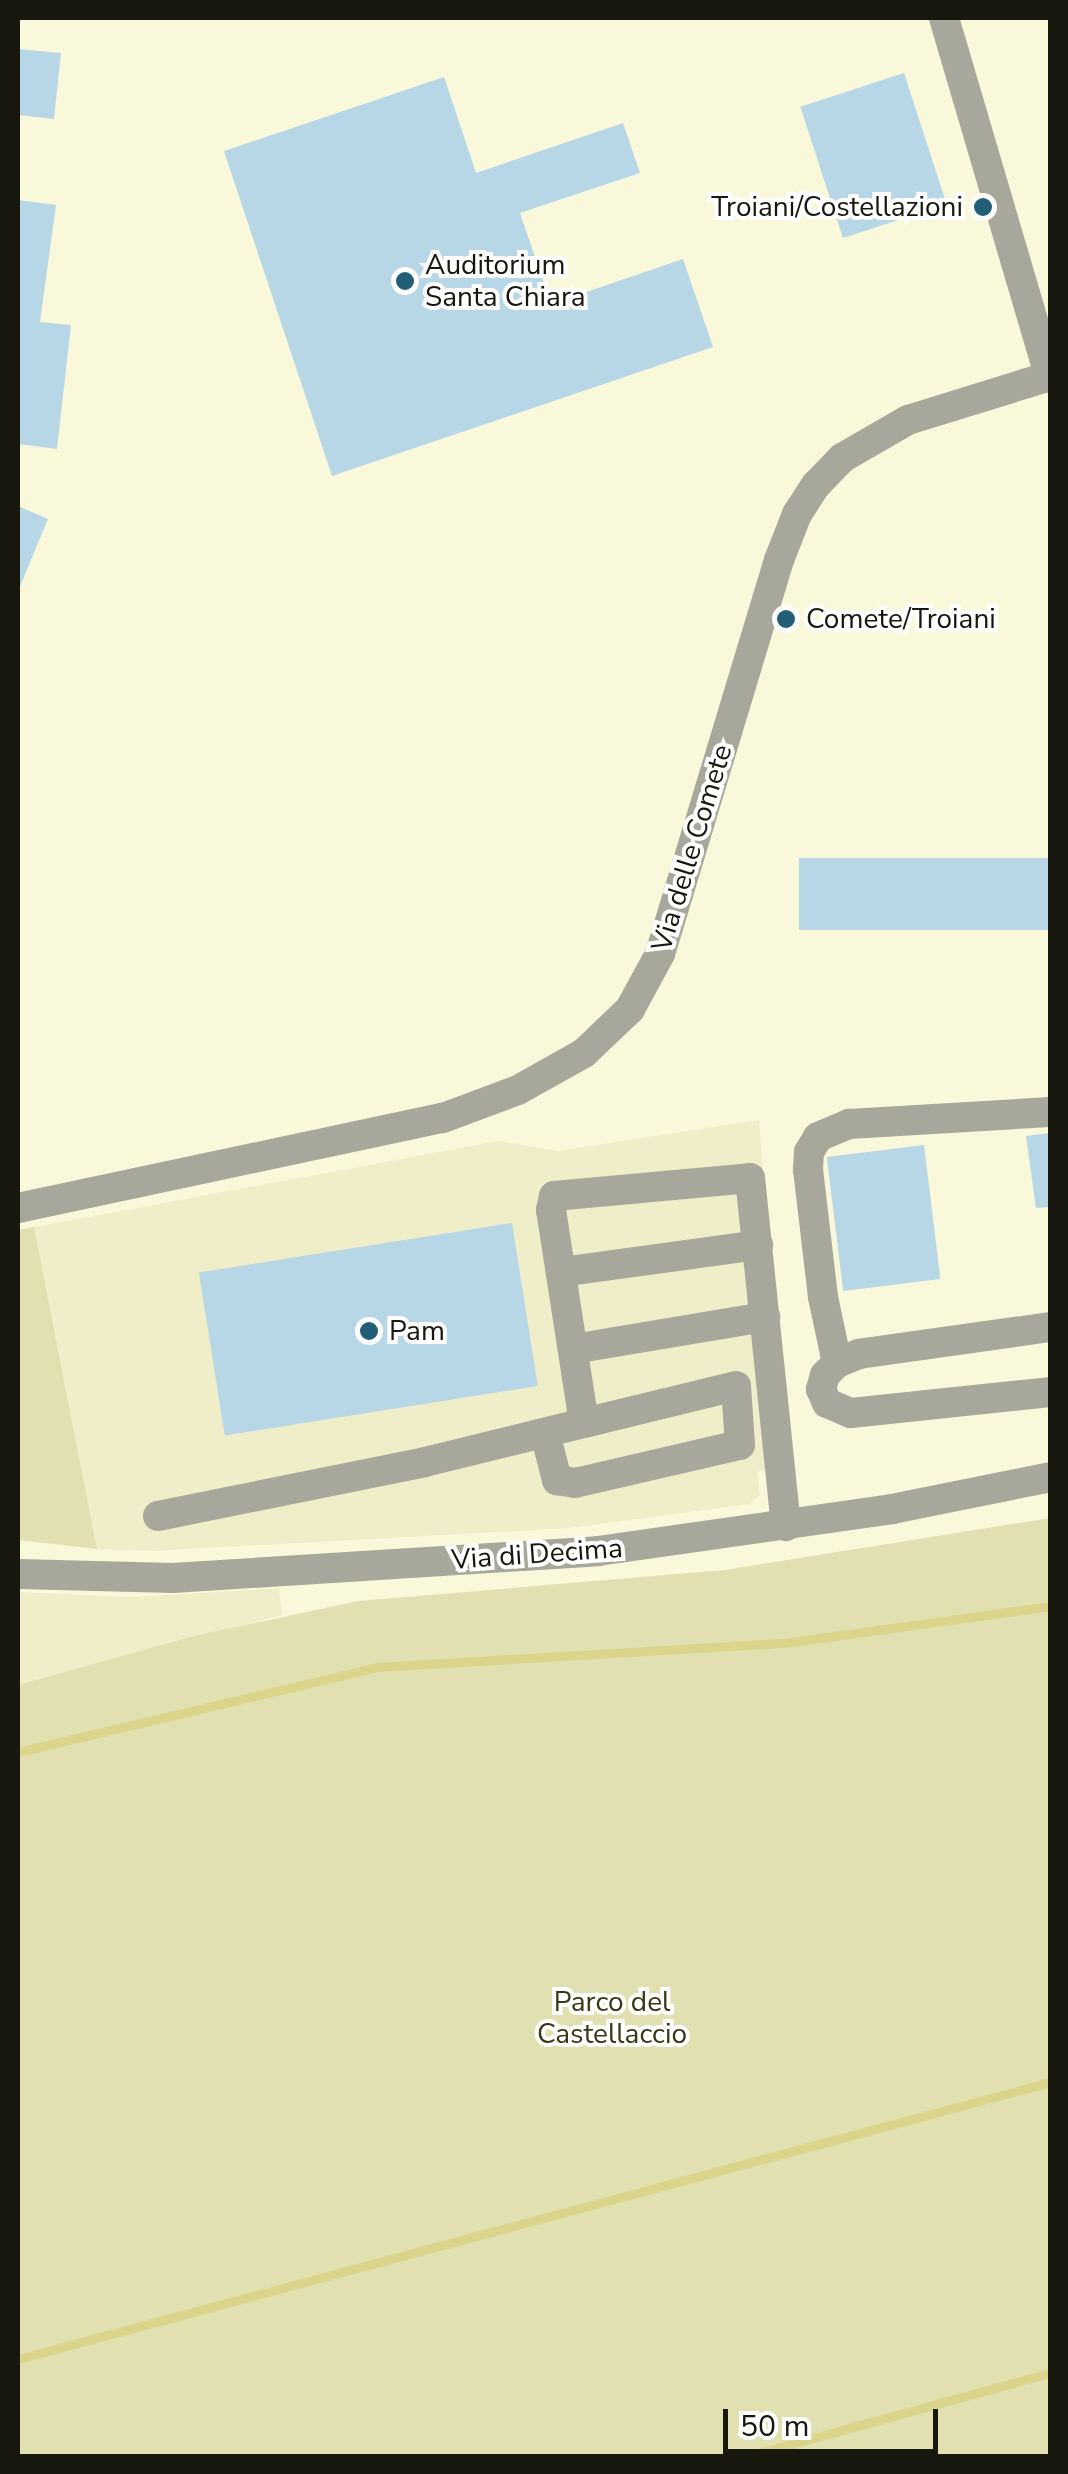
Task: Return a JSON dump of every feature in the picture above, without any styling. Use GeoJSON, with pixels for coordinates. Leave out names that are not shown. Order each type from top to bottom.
{"type":"FeatureCollection","features":[{"type":"Feature","properties":{"kind":"street"},"geometry":{"type":"LineString","coordinates":[[944,18],[1050,377]]}},
{"type":"Feature","properties":{"kind":"street","name":"Via delle Comete"},"geometry":{"type":"LineString","coordinates":[[18,1208],[443,1118],[518,1090],[584,1053],[630,1009],[660,954],[778,560],[816,485],[842,458],[908,420],[1050,377]]}},
{"type":"Feature","properties":{"kind":"street"},"geometry":{"type":"LineString","coordinates":[[837,1362],[823,1297],[808,1170],[810,1152],[818,1138],[850,1124],[1050,1112]]}},
{"type":"Feature","properties":{"kind":"street"},"geometry":{"type":"LineString","coordinates":[[584,1423],[551,1210],[554,1196],[750,1178],[786,1526]]}},
{"type":"Feature","properties":{"kind":"street"},"geometry":{"type":"LineString","coordinates":[[561,1272],[758,1245]]}},
{"type":"Feature","properties":{"kind":"street"},"geometry":{"type":"LineString","coordinates":[[573,1350],[765,1317]]}},
{"type":"Feature","properties":{"kind":"street"},"geometry":{"type":"LineString","coordinates":[[1050,1327],[859,1354],[837,1362],[822,1382],[823,1397],[834,1408],[851,1414],[1050,1392]]}},
{"type":"Feature","properties":{"kind":"street"},"geometry":{"type":"LineString","coordinates":[[158,1516],[425,1462],[736,1386],[740,1445],[576,1483],[556,1480],[545,1433]]}},
{"type":"Feature","properties":{"kind":"street"},"geometry":{"type":"LineString","coordinates":[[1006,1485],[1050,1468]]}},
{"type":"Feature","properties":{"kind":"street","name":"Via di Decima"},"geometry":{"type":"LineString","coordinates":[[18,1574],[114,1578],[587,1552],[786,1526],[1050,1478]]}},
{"type":"Feature","properties":{"kind":"shaded area"},"geometry":{"type":"Polygon","coordinates":[[[759,1120],[787,1462],[757,1472],[760,1495],[750,1504],[570,1528],[154,1551],[97,1549],[34,1227],[499,1141],[558,1151],[759,1120]]]}},
{"type":"Feature","properties":{"kind":"shaded area"},"geometry":{"type":"Polygon","coordinates":[[[279,1588],[282,1615],[18,1685],[18,1592],[133,1597],[279,1588]]]}},
{"type":"Feature","properties":{"kind":"green space"},"geometry":{"type":"Polygon","coordinates":[[[34,1227],[97,1549],[18,1540],[18,1230],[34,1227]]]}},
{"type":"Feature","properties":{"kind":"green space","name":"Parco del Castellaccio"},"geometry":{"type":"Polygon","coordinates":[[[1050,1518],[1050,2456],[18,2456],[18,1685],[194,1636],[358,1601],[725,1570],[1050,1518]]]}},
{"type":"Feature","properties":{"kind":"building"},"geometry":{"type":"Polygon","coordinates":[[[18,49],[61,53],[54,119],[18,115],[18,49]]]}},
{"type":"Feature","properties":{"kind":"building"},"geometry":{"type":"Polygon","coordinates":[[[904,73],[947,204],[843,238],[800,107],[904,73]]]}},
{"type":"Feature","properties":{"kind":"building","name":"Auditorium Santa Chiara"},"geometry":{"type":"Polygon","coordinates":[[[444,77],[476,173],[623,123],[640,173],[520,213],[551,304],[683,259],[713,347],[332,476],[224,151],[444,77]]]}},
{"type":"Feature","properties":{"kind":"building"},"geometry":{"type":"Polygon","coordinates":[[[18,200],[56,205],[40,322],[71,325],[57,449],[18,444],[18,200]]]}},
{"type":"Feature","properties":{"kind":"building"},"geometry":{"type":"Polygon","coordinates":[[[18,506],[48,519],[18,591],[18,506]]]}},
{"type":"Feature","properties":{"kind":"building"},"geometry":{"type":"Polygon","coordinates":[[[799,858],[1050,858],[1050,930],[799,930],[799,858]]]}},
{"type":"Feature","properties":{"kind":"building"},"geometry":{"type":"Polygon","coordinates":[[[1050,1133],[1050,1207],[1036,1208],[1026,1136],[1050,1133]]]}},
{"type":"Feature","properties":{"kind":"building"},"geometry":{"type":"Polygon","coordinates":[[[924,1145],[940,1279],[843,1291],[827,1157],[924,1145]]]}},
{"type":"Feature","properties":{"kind":"building","name":"Pam"},"geometry":{"type":"Polygon","coordinates":[[[512,1223],[538,1386],[225,1436],[199,1273],[512,1223]]]}},
{"type":"Feature","properties":{"kind":"waterway"},"geometry":{"type":"LineString","coordinates":[[18,1752],[377,1667],[784,1643],[1050,1606]]}},
{"type":"Feature","properties":{"kind":"waterway"},"geometry":{"type":"LineString","coordinates":[[18,2359],[1050,2082]]}},
{"type":"Feature","properties":{"kind":"waterway"},"geometry":{"type":"LineString","coordinates":[[748,2456],[1050,2373]]}},
{"type":"Feature","properties":{"kind":"place","name":"Troiani/Costellazioni"},"geometry":{"type":"Point","coordinates":[983,207]}},
{"type":"Feature","properties":{"kind":"place","name":"Auditorium Santa Chiara"},"geometry":{"type":"Point","coordinates":[405,281]}},
{"type":"Feature","properties":{"kind":"place","name":"Comete/Troiani"},"geometry":{"type":"Point","coordinates":[786,619]}},
{"type":"Feature","properties":{"kind":"place","name":"Pam"},"geometry":{"type":"Point","coordinates":[369,1331]}}]}
